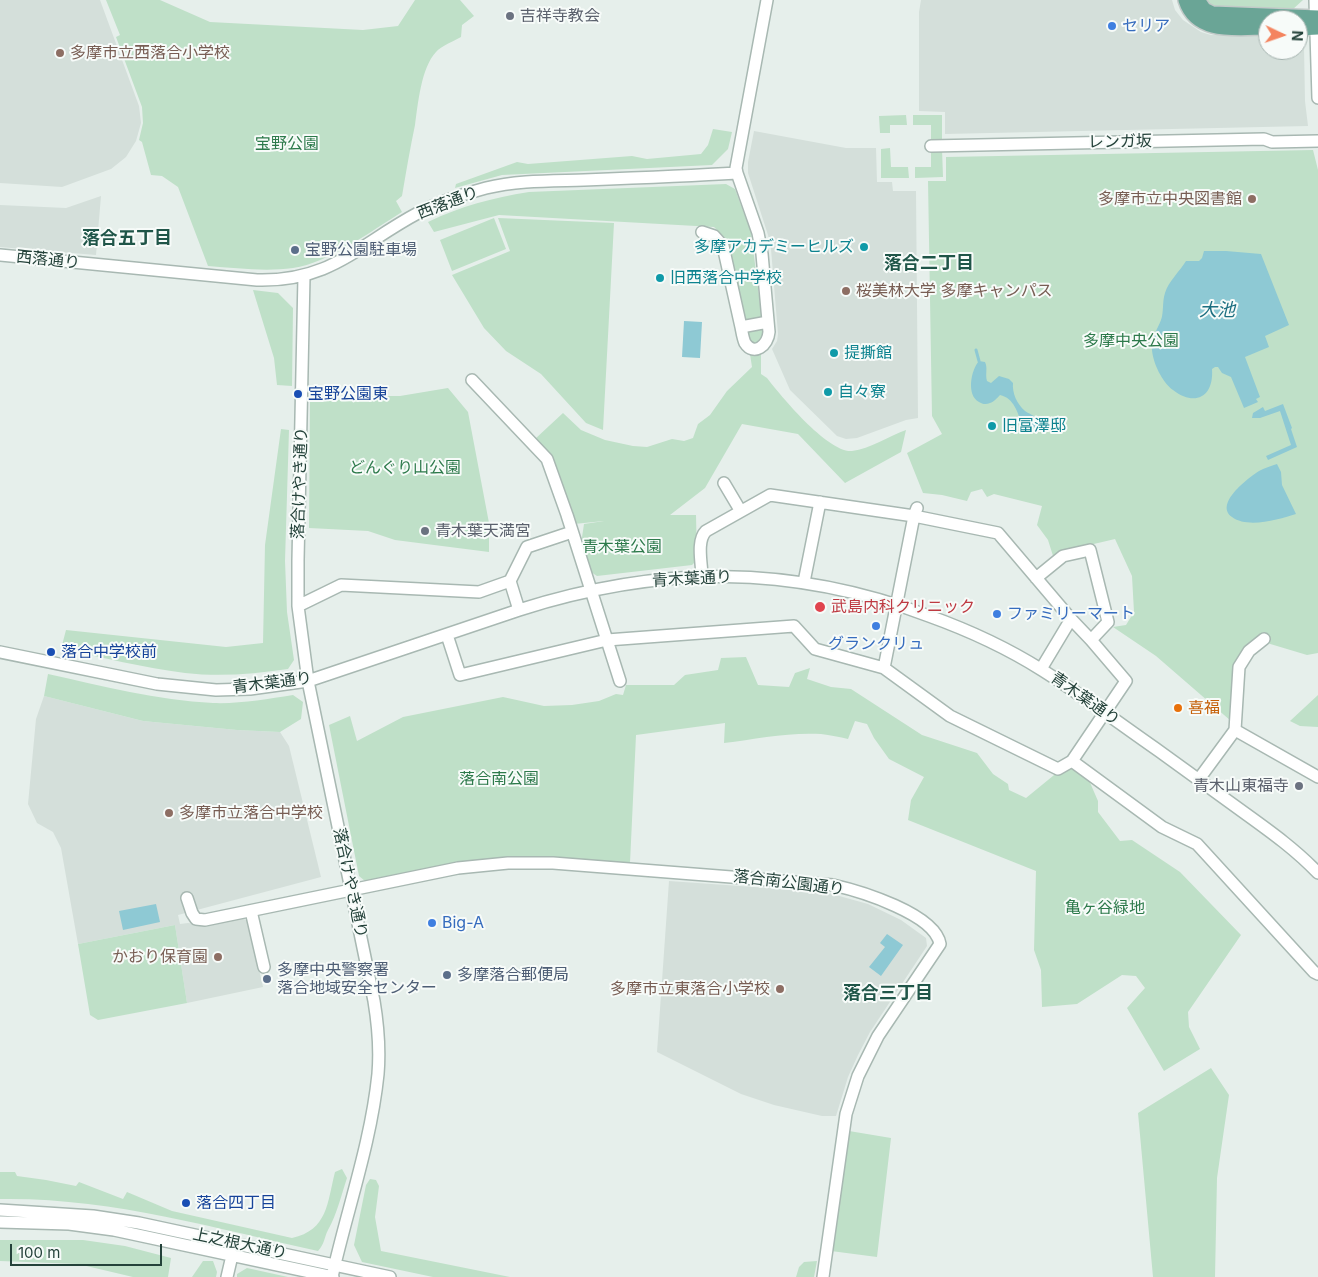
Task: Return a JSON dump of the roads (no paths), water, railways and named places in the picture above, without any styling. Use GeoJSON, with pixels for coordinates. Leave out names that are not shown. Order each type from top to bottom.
{"type":"FeatureCollection","features":[{"type":"Feature","properties":{"kind":"main road"},"geometry":{"type":"LineString","coordinates":[[1186,0],[1188,6],[1198,19],[1212,26],[1258,27]]}},
{"type":"Feature","properties":{"kind":"main road"},"geometry":{"type":"LineString","coordinates":[[1198,0],[1204,10],[1212,14],[1317,22]]}},
{"type":"Feature","properties":{"kind":"street"},"geometry":{"type":"LineString","coordinates":[[702,232],[714,236],[723,246],[745,342],[747,346],[758,349],[767,342],[769,332],[762,254],[758,233],[736,174],[767,0]]}},
{"type":"Feature","properties":{"kind":"street"},"geometry":{"type":"LineString","coordinates":[[1315,0],[1318,98]]}},
{"type":"Feature","properties":{"kind":"street","name":"レンガ坂"},"geometry":{"type":"LineString","coordinates":[[931,146],[1264,139],[1272,142],[1313,141]]}},
{"type":"Feature","properties":{"kind":"street","name":"西落通り"},"geometry":{"type":"LineString","coordinates":[[0,255],[257,280],[289,279],[322,271],[340,262],[418,213],[450,199],[488,188],[526,182],[736,174]]}},
{"type":"Feature","properties":{"kind":"street","name":"落合けやき通り"},"geometry":{"type":"LineString","coordinates":[[304,276],[298,606],[308,681],[352,890],[377,1018],[379,1044],[378,1074],[370,1122],[332,1277]]}},
{"type":"Feature","properties":{"kind":"street"},"geometry":{"type":"LineString","coordinates":[[741,327],[768,322]]}},
{"type":"Feature","properties":{"kind":"street"},"geometry":{"type":"LineString","coordinates":[[472,380],[547,459],[592,590],[620,681]]}},
{"type":"Feature","properties":{"kind":"street"},"geometry":{"type":"LineString","coordinates":[[724,483],[740,510]]}},
{"type":"Feature","properties":{"kind":"street"},"geometry":{"type":"LineString","coordinates":[[447,635],[460,675],[606,640],[794,626],[815,650],[884,668],[950,716],[1058,769],[1072,761],[1126,681],[998,533],[915,512],[770,495],[740,510],[702,535],[702,577]]}},
{"type":"Feature","properties":{"kind":"street"},"geometry":{"type":"LineString","coordinates":[[804,582],[820,502]]}},
{"type":"Feature","properties":{"kind":"street"},"geometry":{"type":"LineString","coordinates":[[884,668],[915,512]]}},
{"type":"Feature","properties":{"kind":"street"},"geometry":{"type":"LineString","coordinates":[[519,610],[510,581],[527,547],[572,532]]}},
{"type":"Feature","properties":{"kind":"street"},"geometry":{"type":"LineString","coordinates":[[1036,578],[1063,556],[1090,550],[1108,622],[1091,640]]}},
{"type":"Feature","properties":{"kind":"street","name":"青木葉通り"},"geometry":{"type":"LineString","coordinates":[[0,652],[184,688],[250,689],[308,681],[519,610],[592,590],[639,582],[702,577],[757,577],[804,582],[850,590],[897,604],[964,629],[1041,669],[1199,779],[1291,847],[1318,873]]}},
{"type":"Feature","properties":{"kind":"street"},"geometry":{"type":"LineString","coordinates":[[298,606],[341,585],[479,592],[510,581]]}},
{"type":"Feature","properties":{"kind":"street"},"geometry":{"type":"LineString","coordinates":[[1041,669],[1071,619]]}},
{"type":"Feature","properties":{"kind":"street"},"geometry":{"type":"LineString","coordinates":[[1199,779],[1235,730],[1239,667],[1249,651],[1264,638]]}},
{"type":"Feature","properties":{"kind":"street"},"geometry":{"type":"LineString","coordinates":[[1235,730],[1318,777]]}},
{"type":"Feature","properties":{"kind":"street"},"geometry":{"type":"LineString","coordinates":[[1072,761],[1162,828],[1197,844],[1314,972],[1318,974]]}},
{"type":"Feature","properties":{"kind":"street","name":"落合南公園通り"},"geometry":{"type":"LineString","coordinates":[[352,890],[458,868],[508,863],[553,863],[670,871],[833,885],[876,897],[918,918],[936,932],[940,944],[878,1036],[858,1076],[846,1114],[823,1277]]}},
{"type":"Feature","properties":{"kind":"street"},"geometry":{"type":"LineString","coordinates":[[187,898],[196,919],[205,920],[352,890]]}},
{"type":"Feature","properties":{"kind":"street"},"geometry":{"type":"LineString","coordinates":[[252,911],[264,967]]}},
{"type":"Feature","properties":{"kind":"street","name":"上之根大通り"},"geometry":{"type":"LineString","coordinates":[[0,1210],[93,1216],[162,1227],[390,1277]]}},
{"type":"Feature","properties":{"kind":"street","name":"上之根大通り"},"geometry":{"type":"LineString","coordinates":[[0,1222],[91,1226],[232,1254],[332,1277]]}},
{"type":"Feature","properties":{"kind":"street"},"geometry":{"type":"LineString","coordinates":[[227,1277],[235,1243]]}},
{"type":"Feature","properties":{"kind":"water","name":"大池"},"geometry":{"type":"Polygon","coordinates":[[[1204,251],[1261,254],[1289,325],[1265,336],[1269,347],[1245,357],[1260,397],[1256,399],[1258,402],[1244,408],[1231,377],[1222,373],[1218,367],[1212,369],[1212,379],[1206,392],[1202,396],[1189,398],[1169,387],[1156,366],[1153,355],[1152,342],[1162,317],[1164,296],[1167,289],[1186,261],[1199,261],[1204,251]]]}},
{"type":"Feature","properties":{"kind":"water"},"geometry":{"type":"Polygon","coordinates":[[[684,321],[702,322],[700,358],[682,357],[684,321]]]}},
{"type":"Feature","properties":{"kind":"water"},"geometry":{"type":"Polygon","coordinates":[[[979,361],[985,362],[987,381],[991,383],[999,376],[1009,379],[1013,383],[1013,391],[1017,402],[1025,411],[1036,417],[1041,423],[1038,428],[1022,425],[1015,407],[1005,397],[1000,395],[989,404],[980,403],[975,399],[972,394],[971,382],[979,361]]]}},
{"type":"Feature","properties":{"kind":"water"},"geometry":{"type":"Polygon","coordinates":[[[1283,404],[1297,447],[1268,460],[1266,456],[1291,445],[1280,411],[1260,418],[1252,418],[1253,413],[1263,407],[1265,411],[1283,404]]]}},
{"type":"Feature","properties":{"kind":"water"},"geometry":{"type":"Polygon","coordinates":[[[1277,464],[1281,472],[1282,485],[1296,514],[1255,523],[1239,521],[1232,517],[1228,512],[1227,505],[1235,492],[1259,471],[1277,464]]]}},
{"type":"Feature","properties":{"kind":"water"},"geometry":{"type":"Polygon","coordinates":[[[156,904],[160,922],[123,930],[119,911],[156,904]]]}},
{"type":"Feature","properties":{"kind":"water"},"geometry":{"type":"Polygon","coordinates":[[[887,934],[903,945],[881,976],[869,967],[885,947],[880,943],[887,934]]]}},
{"type":"Feature","properties":{"kind":"waterway"},"geometry":{"type":"LineString","coordinates":[[976,350],[979,361]]}},
{"type":"Feature","properties":{"kind":"place","name":"吉祥寺教会"},"geometry":{"type":"Point","coordinates":[510,16]}},
{"type":"Feature","properties":{"kind":"place","name":"セリア"},"geometry":{"type":"Point","coordinates":[1112,26]}},
{"type":"Feature","properties":{"kind":"place","name":"多摩市立西落合小学校"},"geometry":{"type":"Point","coordinates":[60,53]}},
{"type":"Feature","properties":{"kind":"place","name":"多摩市立中央図書館"},"geometry":{"type":"Point","coordinates":[1252,199]}},
{"type":"Feature","properties":{"kind":"place","name":"多摩アカデミーヒルズ"},"geometry":{"type":"Point","coordinates":[864,247]}},
{"type":"Feature","properties":{"kind":"place","name":"宝野公園駐車場"},"geometry":{"type":"Point","coordinates":[295,250]}},
{"type":"Feature","properties":{"kind":"place","name":"旧西落合中学校"},"geometry":{"type":"Point","coordinates":[660,278]}},
{"type":"Feature","properties":{"kind":"place","name":"桜美林大学 多摩キャンパス"},"geometry":{"type":"Point","coordinates":[846,291]}},
{"type":"Feature","properties":{"kind":"place","name":"提撕館"},"geometry":{"type":"Point","coordinates":[834,353]}},
{"type":"Feature","properties":{"kind":"place","name":"自々寮"},"geometry":{"type":"Point","coordinates":[828,392]}},
{"type":"Feature","properties":{"kind":"place","name":"宝野公園東"},"geometry":{"type":"Point","coordinates":[298,394]}},
{"type":"Feature","properties":{"kind":"place","name":"旧富澤邸"},"geometry":{"type":"Point","coordinates":[992,426]}},
{"type":"Feature","properties":{"kind":"place","name":"青木葉天満宮"},"geometry":{"type":"Point","coordinates":[425,531]}},
{"type":"Feature","properties":{"kind":"place","name":"武島内科クリニック"},"geometry":{"type":"Point","coordinates":[820,607]}},
{"type":"Feature","properties":{"kind":"place","name":"ファミリーマート"},"geometry":{"type":"Point","coordinates":[997,614]}},
{"type":"Feature","properties":{"kind":"place","name":"グランクリュ"},"geometry":{"type":"Point","coordinates":[876,626]}},
{"type":"Feature","properties":{"kind":"place","name":"落合中学校前"},"geometry":{"type":"Point","coordinates":[51,652]}},
{"type":"Feature","properties":{"kind":"place","name":"喜福"},"geometry":{"type":"Point","coordinates":[1178,708]}},
{"type":"Feature","properties":{"kind":"place","name":"青木山東福寺"},"geometry":{"type":"Point","coordinates":[1299,786]}},
{"type":"Feature","properties":{"kind":"place","name":"多摩市立落合中学校"},"geometry":{"type":"Point","coordinates":[169,813]}},
{"type":"Feature","properties":{"kind":"place","name":"Big-A"},"geometry":{"type":"Point","coordinates":[432,923]}},
{"type":"Feature","properties":{"kind":"place","name":"かおり保育園"},"geometry":{"type":"Point","coordinates":[218,957]}},
{"type":"Feature","properties":{"kind":"place","name":"多摩落合郵便局"},"geometry":{"type":"Point","coordinates":[447,975]}},
{"type":"Feature","properties":{"kind":"place","name":"多摩中央警察署 落合地域安全センター"},"geometry":{"type":"Point","coordinates":[267,979]}},
{"type":"Feature","properties":{"kind":"place","name":"多摩市立東落合小学校"},"geometry":{"type":"Point","coordinates":[780,989]}},
{"type":"Feature","properties":{"kind":"place","name":"落合四丁目"},"geometry":{"type":"Point","coordinates":[186,1203]}},
{"type":"Feature","properties":{"kind":"district","name":"落合五丁目"},"geometry":{"type":"Point","coordinates":[127,239]}},
{"type":"Feature","properties":{"kind":"district","name":"落合二丁目"},"geometry":{"type":"Point","coordinates":[929,264]}},
{"type":"Feature","properties":{"kind":"district","name":"落合三丁目"},"geometry":{"type":"Point","coordinates":[888,994]}},
{"type":"Feature","properties":{"kind":"park label","name":"宝野公園"},"geometry":{"type":"Point","coordinates":[287,144]}},
{"type":"Feature","properties":{"kind":"park label","name":"多摩中央公園"},"geometry":{"type":"Point","coordinates":[1131,341]}},
{"type":"Feature","properties":{"kind":"park label","name":"どんぐり山公園"},"geometry":{"type":"Point","coordinates":[405,468]}},
{"type":"Feature","properties":{"kind":"park label","name":"青木葉公園"},"geometry":{"type":"Point","coordinates":[622,547]}},
{"type":"Feature","properties":{"kind":"park label","name":"落合南公園"},"geometry":{"type":"Point","coordinates":[499,779]}},
{"type":"Feature","properties":{"kind":"park label","name":"亀ヶ谷緑地"},"geometry":{"type":"Point","coordinates":[1105,908]}}]}
